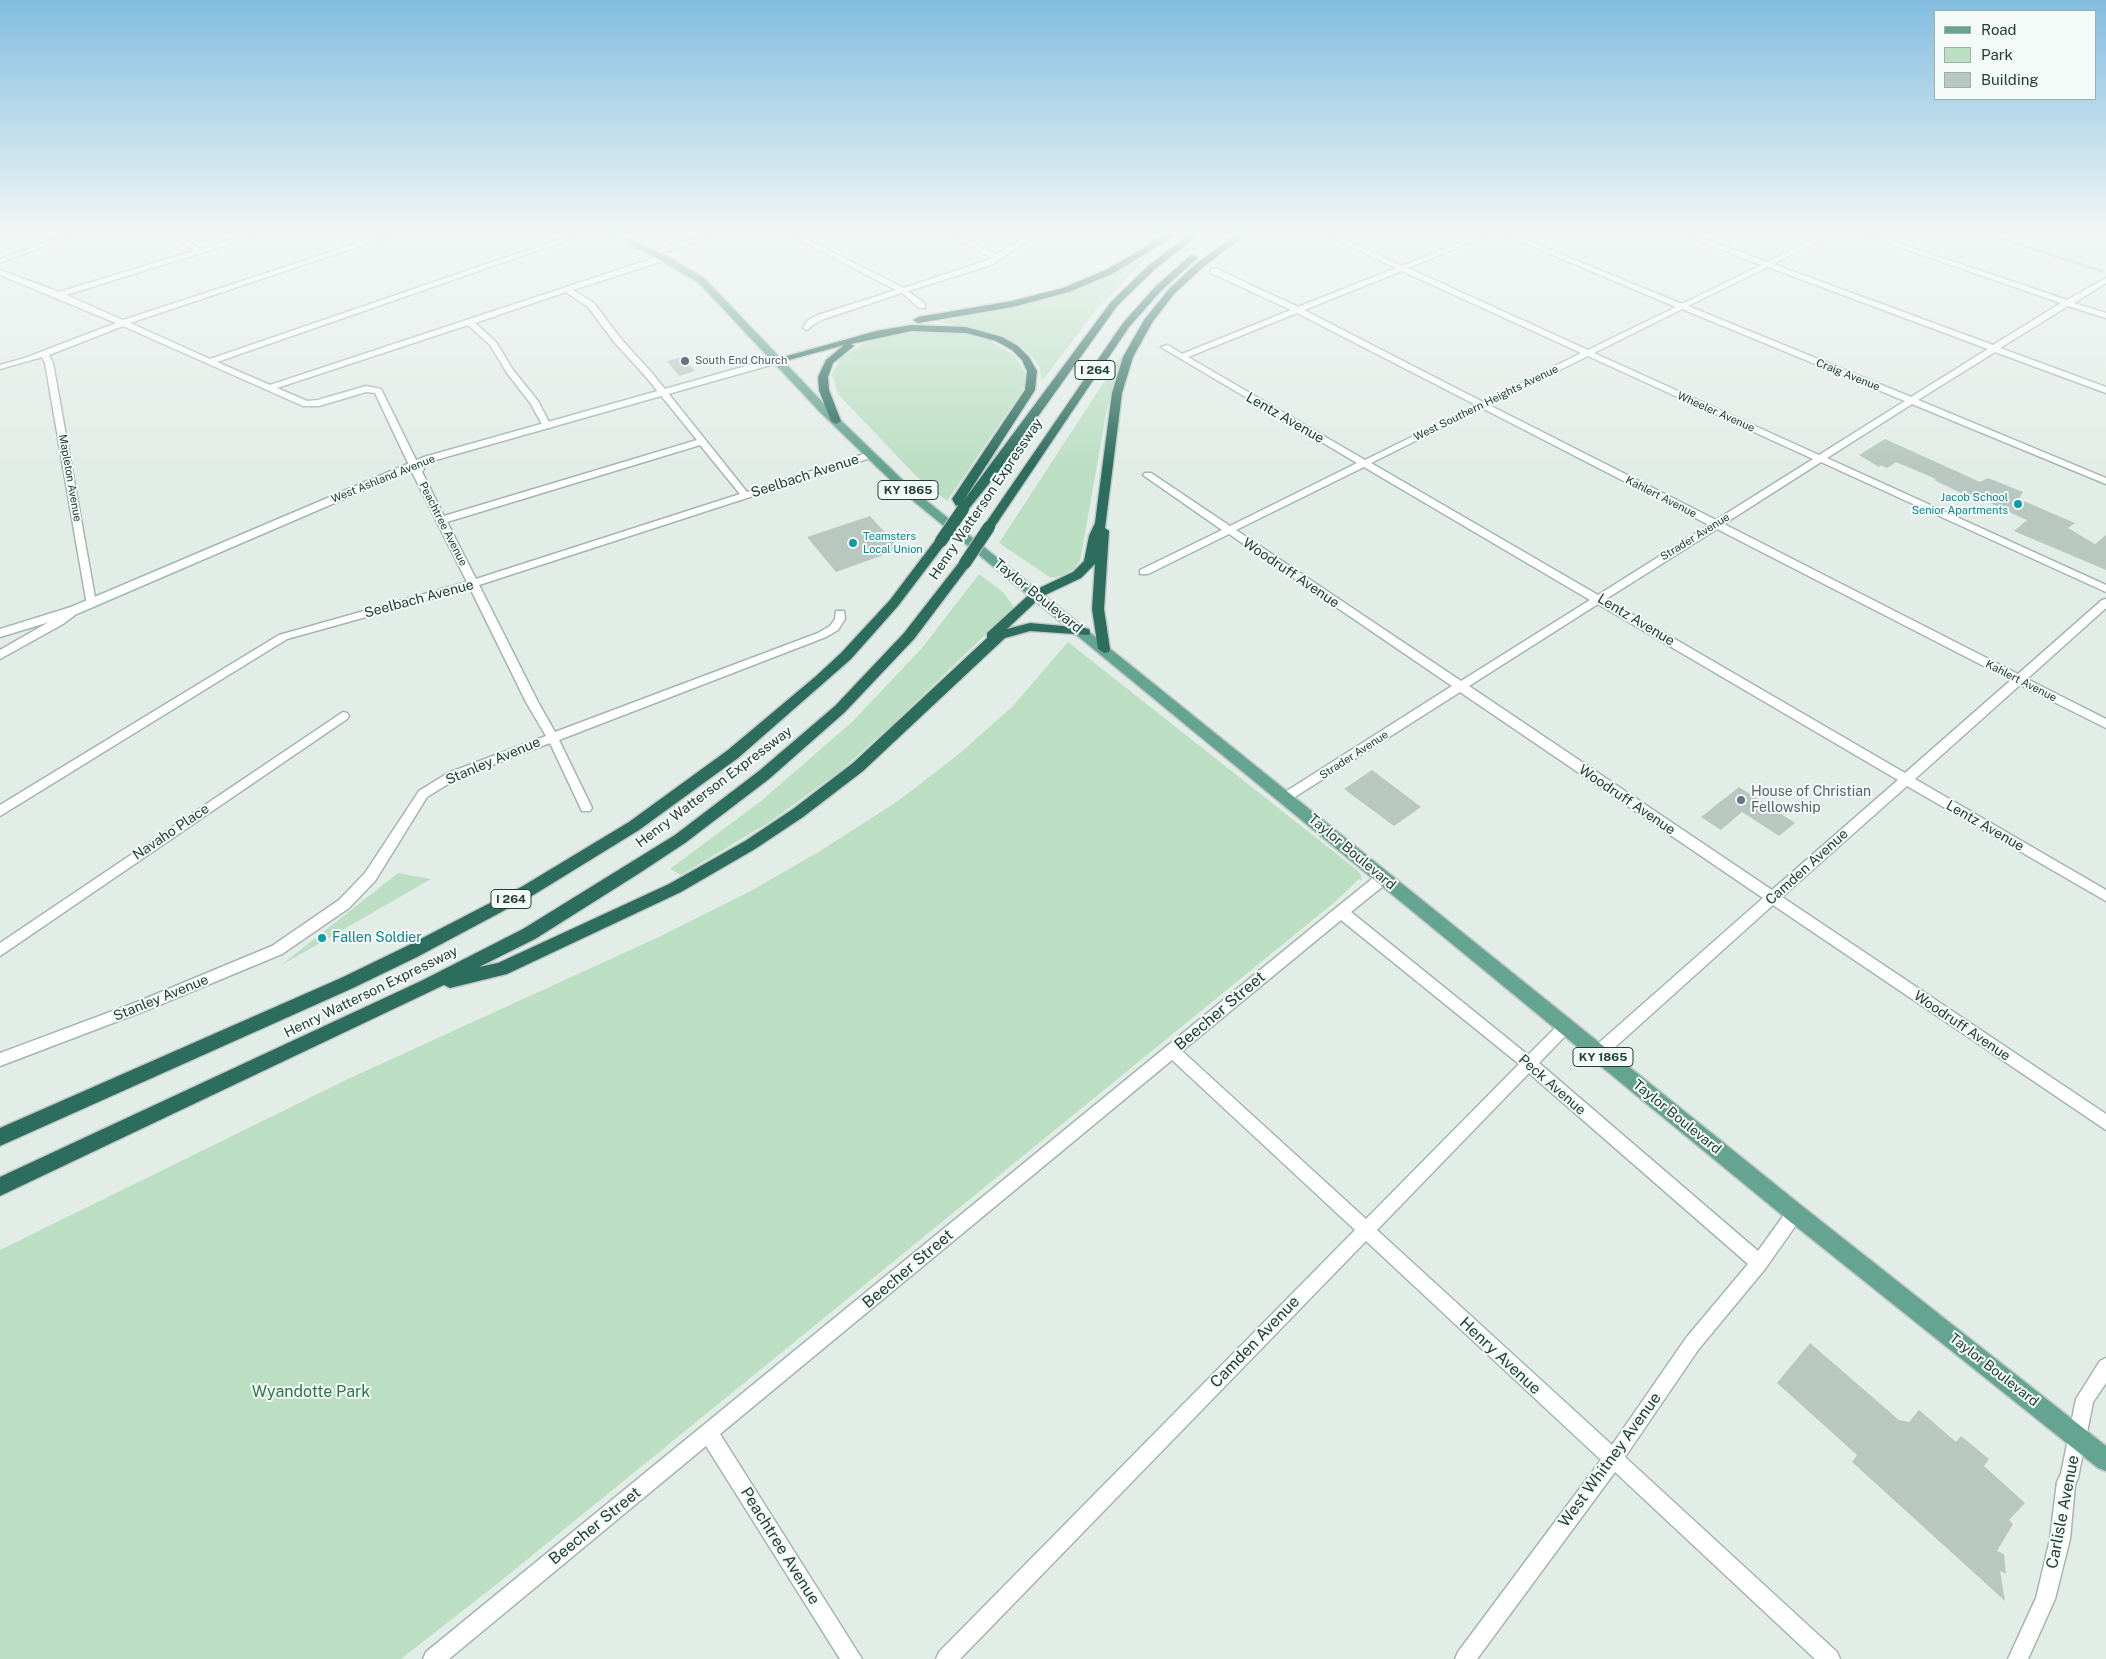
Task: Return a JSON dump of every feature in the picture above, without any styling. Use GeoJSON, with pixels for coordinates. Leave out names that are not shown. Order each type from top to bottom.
{"type":"FeatureCollection","features":[{"type":"Feature","properties":{"kind":"highway"},"geometry":{"type":"LineString","coordinates":[[778,360],[800,351],[891,325],[970,311]]}},
{"type":"Feature","properties":{"kind":"highway","name":"Henry Watterson Expressway"},"geometry":{"type":"LineString","coordinates":[[0,1137],[395,960],[530,890],[634,826],[733,754],[827,674],[894,603],[992,474],[1083,344],[1108,311]]}},
{"type":"Feature","properties":{"kind":"highway","name":"Henry Watterson Expressway"},"geometry":{"type":"LineString","coordinates":[[0,1187],[427,986],[529,934],[591,897],[680,839],[764,775],[840,710],[928,614],[965,563],[1126,325],[1138,311]]}},
{"type":"Feature","properties":{"kind":"highway"},"geometry":{"type":"LineString","coordinates":[[988,644],[992,635],[1037,594],[1083,570],[1090,562],[1095,536],[1101,523],[1117,393],[1136,341],[1155,311]]}},
{"type":"Feature","properties":{"kind":"highway"},"geometry":{"type":"LineString","coordinates":[[778,360],[862,338],[911,328],[966,330],[1008,344],[1029,364],[1033,377],[1030,390],[958,499],[964,509]]}},
{"type":"Feature","properties":{"kind":"highway"},"geometry":{"type":"LineString","coordinates":[[836,421],[824,390],[823,377],[829,362],[834,357],[862,338]]}},
{"type":"Feature","properties":{"kind":"highway"},"geometry":{"type":"LineString","coordinates":[[1101,523],[1105,536],[1098,609],[1104,649]]}},
{"type":"Feature","properties":{"kind":"highway"},"geometry":{"type":"LineString","coordinates":[[427,986],[501,968],[648,902],[742,850],[806,808],[858,767],[988,644],[1000,635],[1030,627],[1084,632]]}},
{"type":"Feature","properties":{"kind":"main road","name":"Taylor Boulevard"},"geometry":{"type":"LineString","coordinates":[[731,311],[870,455],[931,510],[1084,632],[1565,1027],[2106,1460]]}},
{"type":"Feature","properties":{"kind":"street","name":"Peachtree Avenue"},"geometry":{"type":"LineString","coordinates":[[96,311],[300,402],[312,404],[366,389],[375,389],[414,465],[419,469],[417,472],[532,702],[552,737],[586,808]]}},
{"type":"Feature","properties":{"kind":"street"},"geometry":{"type":"LineString","coordinates":[[0,367],[44,354],[158,311]]}},
{"type":"Feature","properties":{"kind":"street"},"geometry":{"type":"LineString","coordinates":[[208,362],[355,311]]}},
{"type":"Feature","properties":{"kind":"street"},"geometry":{"type":"LineString","coordinates":[[269,388],[502,311]]}},
{"type":"Feature","properties":{"kind":"street"},"geometry":{"type":"LineString","coordinates":[[596,311],[746,496]]}},
{"type":"Feature","properties":{"kind":"street"},"geometry":{"type":"LineString","coordinates":[[807,328],[811,322],[838,311]]}},
{"type":"Feature","properties":{"kind":"street"},"geometry":{"type":"LineString","coordinates":[[1181,357],[1289,311]]}},
{"type":"Feature","properties":{"kind":"street","name":"Kahlert Avenue"},"geometry":{"type":"LineString","coordinates":[[1300,311],[2106,724]]}},
{"type":"Feature","properties":{"kind":"street","name":"Wheeler Avenue"},"geometry":{"type":"LineString","coordinates":[[1497,311],[2106,589]]}},
{"type":"Feature","properties":{"kind":"street","name":"West Southern Heights Avenue"},"geometry":{"type":"LineString","coordinates":[[1144,572],[1671,311]]}},
{"type":"Feature","properties":{"kind":"street","name":"Craig Avenue"},"geometry":{"type":"LineString","coordinates":[[1695,311],[2106,481]]}},
{"type":"Feature","properties":{"kind":"street"},"geometry":{"type":"LineString","coordinates":[[1892,311],[2106,390]]}},
{"type":"Feature","properties":{"kind":"street","name":"Strader Avenue"},"geometry":{"type":"LineString","coordinates":[[1286,797],[2054,311]]}},
{"type":"Feature","properties":{"kind":"street"},"geometry":{"type":"LineString","coordinates":[[2092,311],[2106,316]]}},
{"type":"Feature","properties":{"kind":"street"},"geometry":{"type":"LineString","coordinates":[[470,322],[493,344],[510,371],[535,403],[547,426]]}},
{"type":"Feature","properties":{"kind":"street","name":"Lentz Avenue"},"geometry":{"type":"LineString","coordinates":[[1165,347],[1363,464],[1600,599],[2106,896]]}},
{"type":"Feature","properties":{"kind":"street","name":"Mapleton Avenue"},"geometry":{"type":"LineString","coordinates":[[44,354],[49,363],[91,603]]}},
{"type":"Feature","properties":{"kind":"street","name":"West Ashland Avenue"},"geometry":{"type":"LineString","coordinates":[[0,633],[75,610],[414,465],[778,360]]}},
{"type":"Feature","properties":{"kind":"street"},"geometry":{"type":"LineString","coordinates":[[442,520],[703,441]]}},
{"type":"Feature","properties":{"kind":"street","name":"Seelbach Avenue"},"geometry":{"type":"LineString","coordinates":[[0,811],[284,637],[473,584],[870,455]]}},
{"type":"Feature","properties":{"kind":"street","name":"Woodruff Avenue"},"geometry":{"type":"LineString","coordinates":[[1148,475],[2106,1123]]}},
{"type":"Feature","properties":{"kind":"street","name":"Camden Avenue"},"geometry":{"type":"LineString","coordinates":[[1598,1053],[2106,602]]}},
{"type":"Feature","properties":{"kind":"street"},"geometry":{"type":"LineString","coordinates":[[0,655],[59,622],[75,610]]}},
{"type":"Feature","properties":{"kind":"street","name":"Stanley Avenue"},"geometry":{"type":"LineString","coordinates":[[0,1060],[142,1006],[277,950],[344,904],[370,877],[423,794],[452,776],[822,635],[834,628],[840,619],[840,613]]}},
{"type":"Feature","properties":{"kind":"street","name":"Navaho Place"},"geometry":{"type":"LineString","coordinates":[[0,950],[343,716]]}},
{"type":"Feature","properties":{"kind":"street","name":"Beecher Street"},"geometry":{"type":"LineString","coordinates":[[433,1659],[1383,878]]}},
{"type":"Feature","properties":{"kind":"street","name":"Peck Avenue"},"geometry":{"type":"LineString","coordinates":[[1341,912],[1528,1064],[1759,1263]]}},
{"type":"Feature","properties":{"kind":"street","name":"Camden Avenue"},"geometry":{"type":"LineString","coordinates":[[946,1659],[1565,1027]]}},
{"type":"Feature","properties":{"kind":"street","name":"Henry Avenue"},"geometry":{"type":"LineString","coordinates":[[1172,1051],[1830,1659]]}},
{"type":"Feature","properties":{"kind":"street","name":"West Whitney Avenue"},"geometry":{"type":"LineString","coordinates":[[1465,1659],[1613,1459],[1692,1344],[1759,1263],[1796,1213]]}},
{"type":"Feature","properties":{"kind":"street","name":"Carlisle Avenue"},"geometry":{"type":"LineString","coordinates":[[2018,1659],[2045,1599],[2060,1539],[2065,1488],[2085,1399],[2106,1366]]}},
{"type":"Feature","properties":{"kind":"street","name":"Peachtree Avenue"},"geometry":{"type":"LineString","coordinates":[[709,1432],[852,1659]]}},
{"type":"Feature","properties":{"kind":"green space"},"geometry":{"type":"Polygon","coordinates":[[[985,311],[1095,311],[1042,381],[1039,367],[1032,356],[1016,343],[986,331],[939,322],[985,311]]]}},
{"type":"Feature","properties":{"kind":"green space"},"geometry":{"type":"Polygon","coordinates":[[[951,331],[990,341],[1014,355],[1026,374],[1023,390],[947,501],[916,476],[838,394],[833,377],[831,376],[840,359],[866,342],[901,333],[951,331]]]}},
{"type":"Feature","properties":{"kind":"green space"},"geometry":{"type":"Polygon","coordinates":[[[1121,356],[1107,409],[1080,561],[1074,569],[1065,575],[1051,578],[999,543],[1121,356]]]}},
{"type":"Feature","properties":{"kind":"green space"},"geometry":{"type":"Polygon","coordinates":[[[979,574],[1003,592],[1014,607],[893,724],[840,771],[771,821],[681,875],[670,869],[761,801],[852,722],[922,648],[979,574]]]}},
{"type":"Feature","properties":{"kind":"green space","name":"Wyandotte Park"},"geometry":{"type":"Polygon","coordinates":[[[1068,642],[1357,870],[1361,875],[1362,881],[1359,879],[1336,901],[867,1283],[497,1584],[401,1659],[0,1659],[0,1250],[348,1079],[661,936],[749,892],[820,851],[898,801],[960,753],[1013,706],[1068,642]]]}},
{"type":"Feature","properties":{"kind":"green space"},"geometry":{"type":"Polygon","coordinates":[[[398,873],[431,879],[280,966],[398,873]]]}},
{"type":"Feature","properties":{"kind":"building"},"geometry":{"type":"Polygon","coordinates":[[[682,357],[695,371],[679,376],[667,361],[682,357]]]}},
{"type":"Feature","properties":{"kind":"building","name":"Jacob School Senior Apartments"},"geometry":{"type":"Polygon","coordinates":[[[1885,439],[1980,482],[1988,478],[2023,492],[2019,499],[2075,523],[2068,528],[2095,544],[2106,535],[2106,570],[2014,531],[2027,520],[1986,501],[1984,502],[1965,495],[1934,480],[1936,479],[1896,462],[1887,468],[1881,465],[1879,467],[1859,455],[1885,439]]]}},
{"type":"Feature","properties":{"kind":"building","name":"Teamsters Local Union"},"geometry":{"type":"Polygon","coordinates":[[[870,516],[900,549],[836,572],[807,537],[870,516]]]}},
{"type":"Feature","properties":{"kind":"building"},"geometry":{"type":"Polygon","coordinates":[[[1372,770],[1421,807],[1394,826],[1344,789],[1372,770]]]}},
{"type":"Feature","properties":{"kind":"building","name":"House of Christian Fellowship"},"geometry":{"type":"Polygon","coordinates":[[[1739,787],[1795,823],[1779,836],[1742,812],[1721,830],[1701,817],[1739,787]]]}},
{"type":"Feature","properties":{"kind":"building"},"geometry":{"type":"Polygon","coordinates":[[[1810,1343],[1899,1420],[1909,1422],[1919,1410],[1956,1442],[1961,1436],[1989,1459],[1984,1466],[2025,1503],[2009,1520],[2013,1524],[1997,1551],[2004,1554],[2006,1574],[2000,1571],[2005,1601],[1852,1462],[1857,1455],[1777,1383],[1810,1343]]]}},
{"type":"Feature","properties":{"kind":"place","name":"South End Church"},"geometry":{"type":"Point","coordinates":[685,361]}},
{"type":"Feature","properties":{"kind":"place","name":"Jacob School Senior Apartments"},"geometry":{"type":"Point","coordinates":[2018,504]}},
{"type":"Feature","properties":{"kind":"place","name":"Teamsters Local Union"},"geometry":{"type":"Point","coordinates":[853,543]}},
{"type":"Feature","properties":{"kind":"place","name":"House of Christian Fellowship"},"geometry":{"type":"Point","coordinates":[1741,800]}},
{"type":"Feature","properties":{"kind":"place","name":"Fallen Soldier"},"geometry":{"type":"Point","coordinates":[322,938]}}]}
